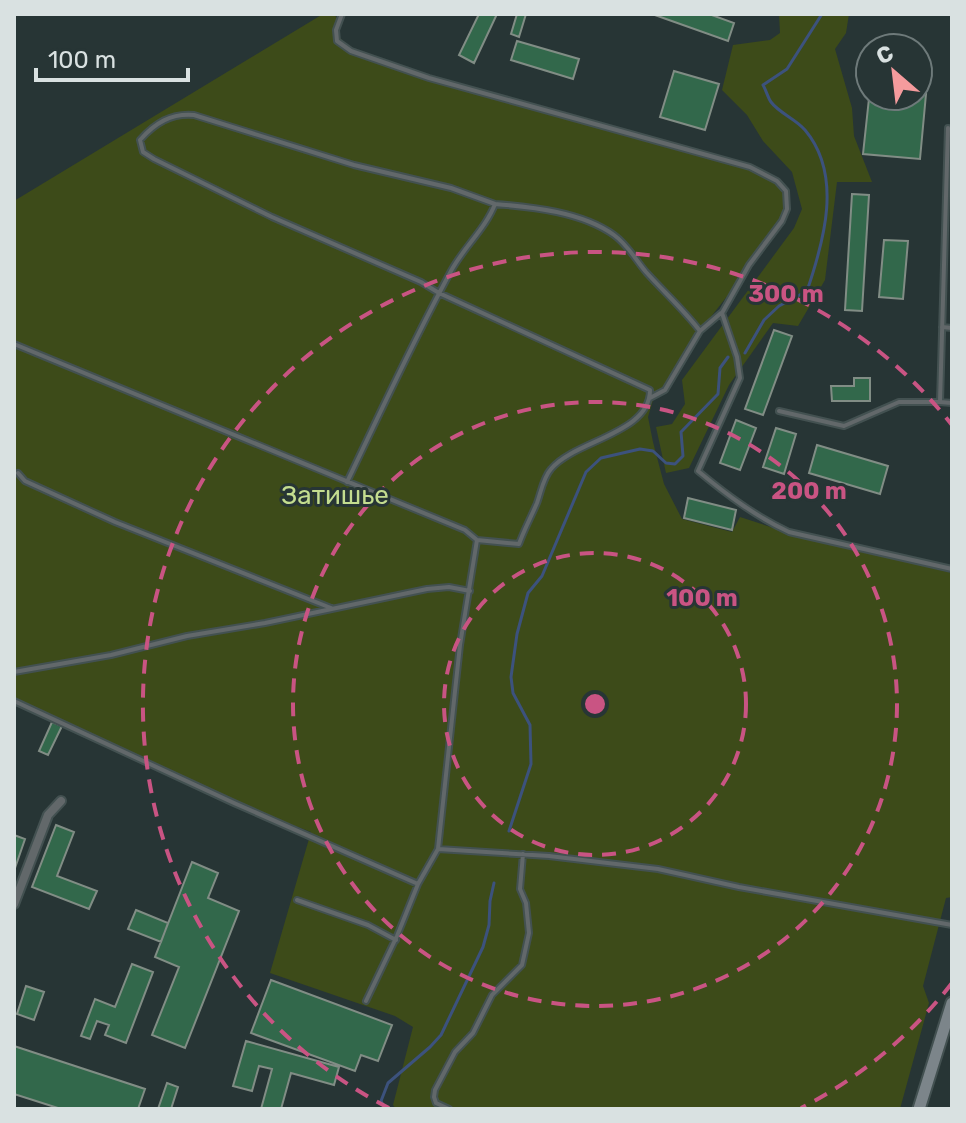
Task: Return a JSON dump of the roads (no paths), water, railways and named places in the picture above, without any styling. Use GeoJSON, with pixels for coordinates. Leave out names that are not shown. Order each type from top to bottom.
{"type":"FeatureCollection","features":[{"type":"Feature","properties":{"kind":"main road"},"geometry":{"type":"LineString","coordinates":[[919,1109],[952,1003]]}},
{"type":"Feature","properties":{"kind":"street"},"geometry":{"type":"LineString","coordinates":[[14,904],[48,815],[61,801]]}},
{"type":"Feature","properties":{"kind":"lane"},"geometry":{"type":"LineString","coordinates":[[342,14],[336,30],[337,41],[351,51],[429,78],[750,167],[777,181],[786,191],[787,209],[782,221],[749,265],[722,313],[700,331],[665,390],[650,398]]}},
{"type":"Feature","properties":{"kind":"lane"},"geometry":{"type":"LineString","coordinates":[[14,344],[465,530],[477,540],[519,544],[548,472],[571,452],[610,436],[643,413],[650,390],[421,282],[272,217],[143,152],[140,140],[158,123],[182,114],[194,115],[354,165],[451,188],[495,204],[585,220],[613,235],[634,253],[643,269],[700,331]]}},
{"type":"Feature","properties":{"kind":"lane"},"geometry":{"type":"LineString","coordinates":[[940,402],[948,128]]}},
{"type":"Feature","properties":{"kind":"lane"},"geometry":{"type":"LineString","coordinates":[[347,482],[439,293],[462,251],[485,223],[495,204]]}},
{"type":"Feature","properties":{"kind":"lane"},"geometry":{"type":"LineString","coordinates":[[722,313],[737,357],[740,378],[698,471],[732,499],[789,532],[952,569]]}},
{"type":"Feature","properties":{"kind":"lane"},"geometry":{"type":"LineString","coordinates":[[942,327],[952,328]]}},
{"type":"Feature","properties":{"kind":"lane"},"geometry":{"type":"LineString","coordinates":[[779,411],[844,426],[899,402],[952,403]]}},
{"type":"Feature","properties":{"kind":"lane"},"geometry":{"type":"LineString","coordinates":[[18,473],[25,481],[115,522],[333,608]]}},
{"type":"Feature","properties":{"kind":"lane"},"geometry":{"type":"LineString","coordinates":[[366,1001],[396,940],[418,884],[438,849],[460,645],[477,540]]}},
{"type":"Feature","properties":{"kind":"lane"},"geometry":{"type":"LineString","coordinates":[[14,672],[111,655],[187,636],[427,589],[449,587],[470,591]]}},
{"type":"Feature","properties":{"kind":"lane"},"geometry":{"type":"LineString","coordinates":[[14,701],[418,884]]}},
{"type":"Feature","properties":{"kind":"lane"},"geometry":{"type":"LineString","coordinates":[[438,849],[523,854],[658,869],[739,887],[952,925]]}},
{"type":"Feature","properties":{"kind":"lane"},"geometry":{"type":"LineString","coordinates":[[449,1109],[436,1103],[435,1090],[455,1052],[473,1033],[492,995],[522,965],[527,948],[526,903],[520,889],[523,854]]}},
{"type":"Feature","properties":{"kind":"lane"},"geometry":{"type":"LineString","coordinates":[[297,900],[368,925],[396,940]]}},
{"type":"Feature","properties":{"kind":"waterway"},"geometry":{"type":"LineString","coordinates":[[745,353],[764,320],[779,306],[807,291],[824,230],[827,188],[817,148],[805,130],[774,106],[763,85],[787,69],[822,14]]}},
{"type":"Feature","properties":{"kind":"waterway"},"geometry":{"type":"LineString","coordinates":[[509,831],[531,764],[530,725],[513,693],[511,677],[517,634],[528,593],[542,576],[586,472],[601,458],[640,449],[653,451],[666,463],[675,464],[683,456],[681,432],[718,394],[720,368],[728,357]]}},
{"type":"Feature","properties":{"kind":"waterway"},"geometry":{"type":"LineString","coordinates":[[385,1109],[381,1101],[388,1083],[441,1035],[483,947],[494,883]]}},
{"type":"Feature","properties":{"kind":"park label","name":"Затишье"},"geometry":{"type":"Point","coordinates":[335,495]}}]}
